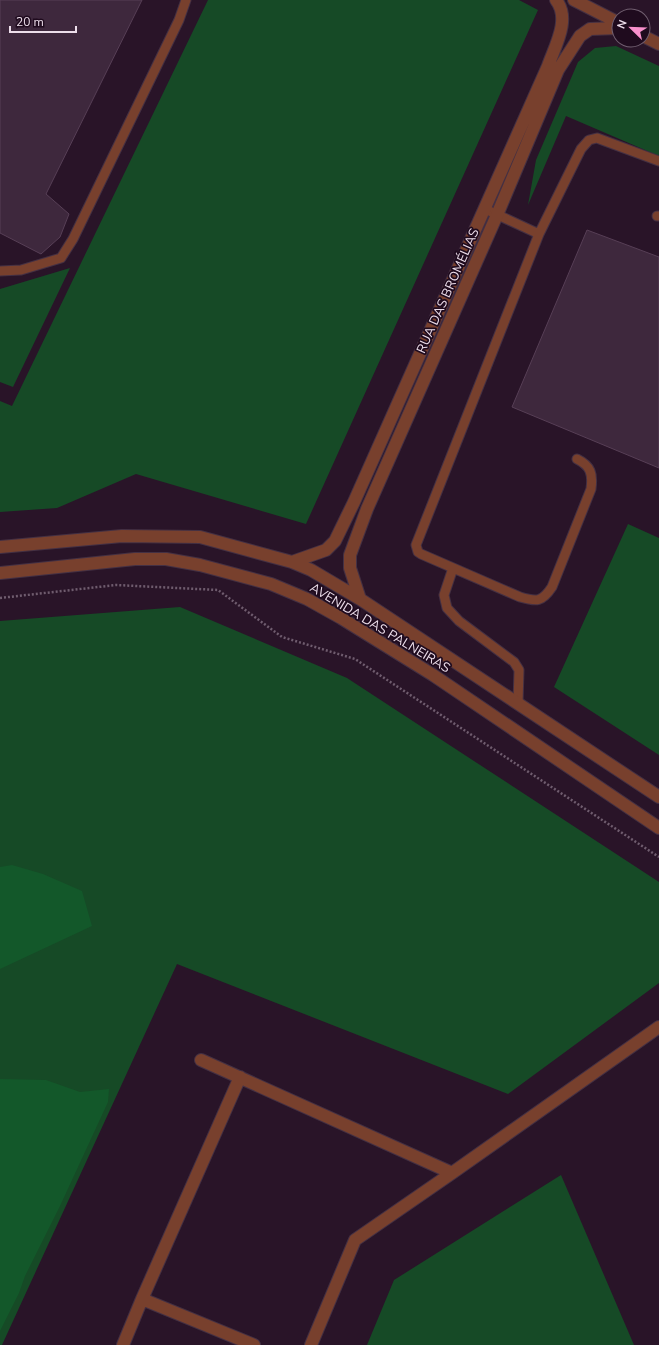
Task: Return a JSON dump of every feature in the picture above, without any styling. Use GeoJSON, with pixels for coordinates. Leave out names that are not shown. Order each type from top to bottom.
{"type":"FeatureCollection","features":[{"type":"Feature","properties":{"kind":"street","name":"RUA DAS BROMÉLIAS"},"geometry":{"type":"LineString","coordinates":[[292,562],[326,550],[335,541],[354,502],[548,66],[562,25],[562,13],[556,0]]}},
{"type":"Feature","properties":{"kind":"street"},"geometry":{"type":"LineString","coordinates":[[574,0],[611,19]]}},
{"type":"Feature","properties":{"kind":"street","name":"RUA DAS BROMÉLIAS"},"geometry":{"type":"LineString","coordinates":[[360,599],[350,568],[350,555],[368,509],[497,214],[558,70],[580,36],[590,29],[611,28]]}},
{"type":"Feature","properties":{"kind":"street","name":"AVENIDA DAS PALNEIRAS"},"geometry":{"type":"LineString","coordinates":[[0,547],[122,536],[200,537],[292,562],[311,570],[360,599],[659,797]]}},
{"type":"Feature","properties":{"kind":"street","name":"AVENIDA DAS PALNEIRAS"},"geometry":{"type":"LineString","coordinates":[[0,573],[135,559],[166,559],[200,565],[271,584],[307,599],[341,618],[426,671],[659,828]]}},
{"type":"Feature","properties":{"kind":"street"},"geometry":{"type":"LineString","coordinates":[[311,1345],[355,1240],[659,1027]]}},
{"type":"Feature","properties":{"kind":"street"},"geometry":{"type":"LineString","coordinates":[[201,1060],[452,1173]]}},
{"type":"Feature","properties":{"kind":"street"},"geometry":{"type":"LineString","coordinates":[[123,1345],[240,1078]]}},
{"type":"Feature","properties":{"kind":"street"},"geometry":{"type":"LineString","coordinates":[[142,1299],[254,1345]]}},
{"type":"Feature","properties":{"kind":"lane"},"geometry":{"type":"LineString","coordinates":[[0,271],[21,270],[61,258],[73,239],[179,20],[186,0]]}},
{"type":"Feature","properties":{"kind":"lane"},"geometry":{"type":"LineString","coordinates":[[577,458],[590,470],[592,479],[591,489],[552,587],[546,596],[540,600],[531,600],[418,552],[416,545],[539,234],[581,149],[589,140],[596,138],[659,162]]}},
{"type":"Feature","properties":{"kind":"lane"},"geometry":{"type":"LineString","coordinates":[[485,209],[539,234]]}},
{"type":"Feature","properties":{"kind":"lane"},"geometry":{"type":"LineString","coordinates":[[453,568],[444,595],[447,608],[459,620],[514,662],[519,670],[518,703]]}},
{"type":"Feature","properties":{"kind":"path"},"geometry":{"type":"LineString","coordinates":[[0,598],[116,585],[218,590],[282,637],[355,659],[659,857]]}},
{"type":"Feature","properties":{"kind":"green space"},"geometry":{"type":"Polygon","coordinates":[[[208,0],[519,0],[538,10],[306,524],[136,474],[57,508],[0,512],[0,401],[12,406],[208,0]]]}},
{"type":"Feature","properties":{"kind":"green space"},"geometry":{"type":"Polygon","coordinates":[[[611,46],[611,48],[620,48],[659,66],[659,156],[566,116],[528,205],[536,160],[578,62],[595,48],[611,46]]]}},
{"type":"Feature","properties":{"kind":"green space"},"geometry":{"type":"Polygon","coordinates":[[[70,268],[13,387],[0,382],[0,289],[70,268]]]}},
{"type":"Feature","properties":{"kind":"green space"},"geometry":{"type":"Polygon","coordinates":[[[628,524],[659,538],[659,755],[554,687],[628,524]]]}},
{"type":"Feature","properties":{"kind":"green space"},"geometry":{"type":"Polygon","coordinates":[[[180,607],[347,678],[659,882],[659,983],[508,1094],[177,964],[2,1345],[0,1345],[0,621],[180,607]]]}},
{"type":"Feature","properties":{"kind":"green space"},"geometry":{"type":"Polygon","coordinates":[[[12,865],[43,874],[82,891],[92,926],[0,969],[0,867],[12,865]]]}},
{"type":"Feature","properties":{"kind":"green space"},"geometry":{"type":"Polygon","coordinates":[[[0,1079],[46,1080],[80,1092],[109,1089],[108,1102],[0,1331],[0,1079]]]}},
{"type":"Feature","properties":{"kind":"green space"},"geometry":{"type":"Polygon","coordinates":[[[561,1175],[634,1345],[367,1345],[394,1280],[561,1175]]]}},
{"type":"Feature","properties":{"kind":"building"},"geometry":{"type":"Polygon","coordinates":[[[0,0],[142,0],[46,194],[69,214],[60,237],[41,254],[0,233],[0,0]]]}},
{"type":"Feature","properties":{"kind":"building"},"geometry":{"type":"Polygon","coordinates":[[[587,230],[659,257],[659,468],[512,407],[587,230]]]}}]}
